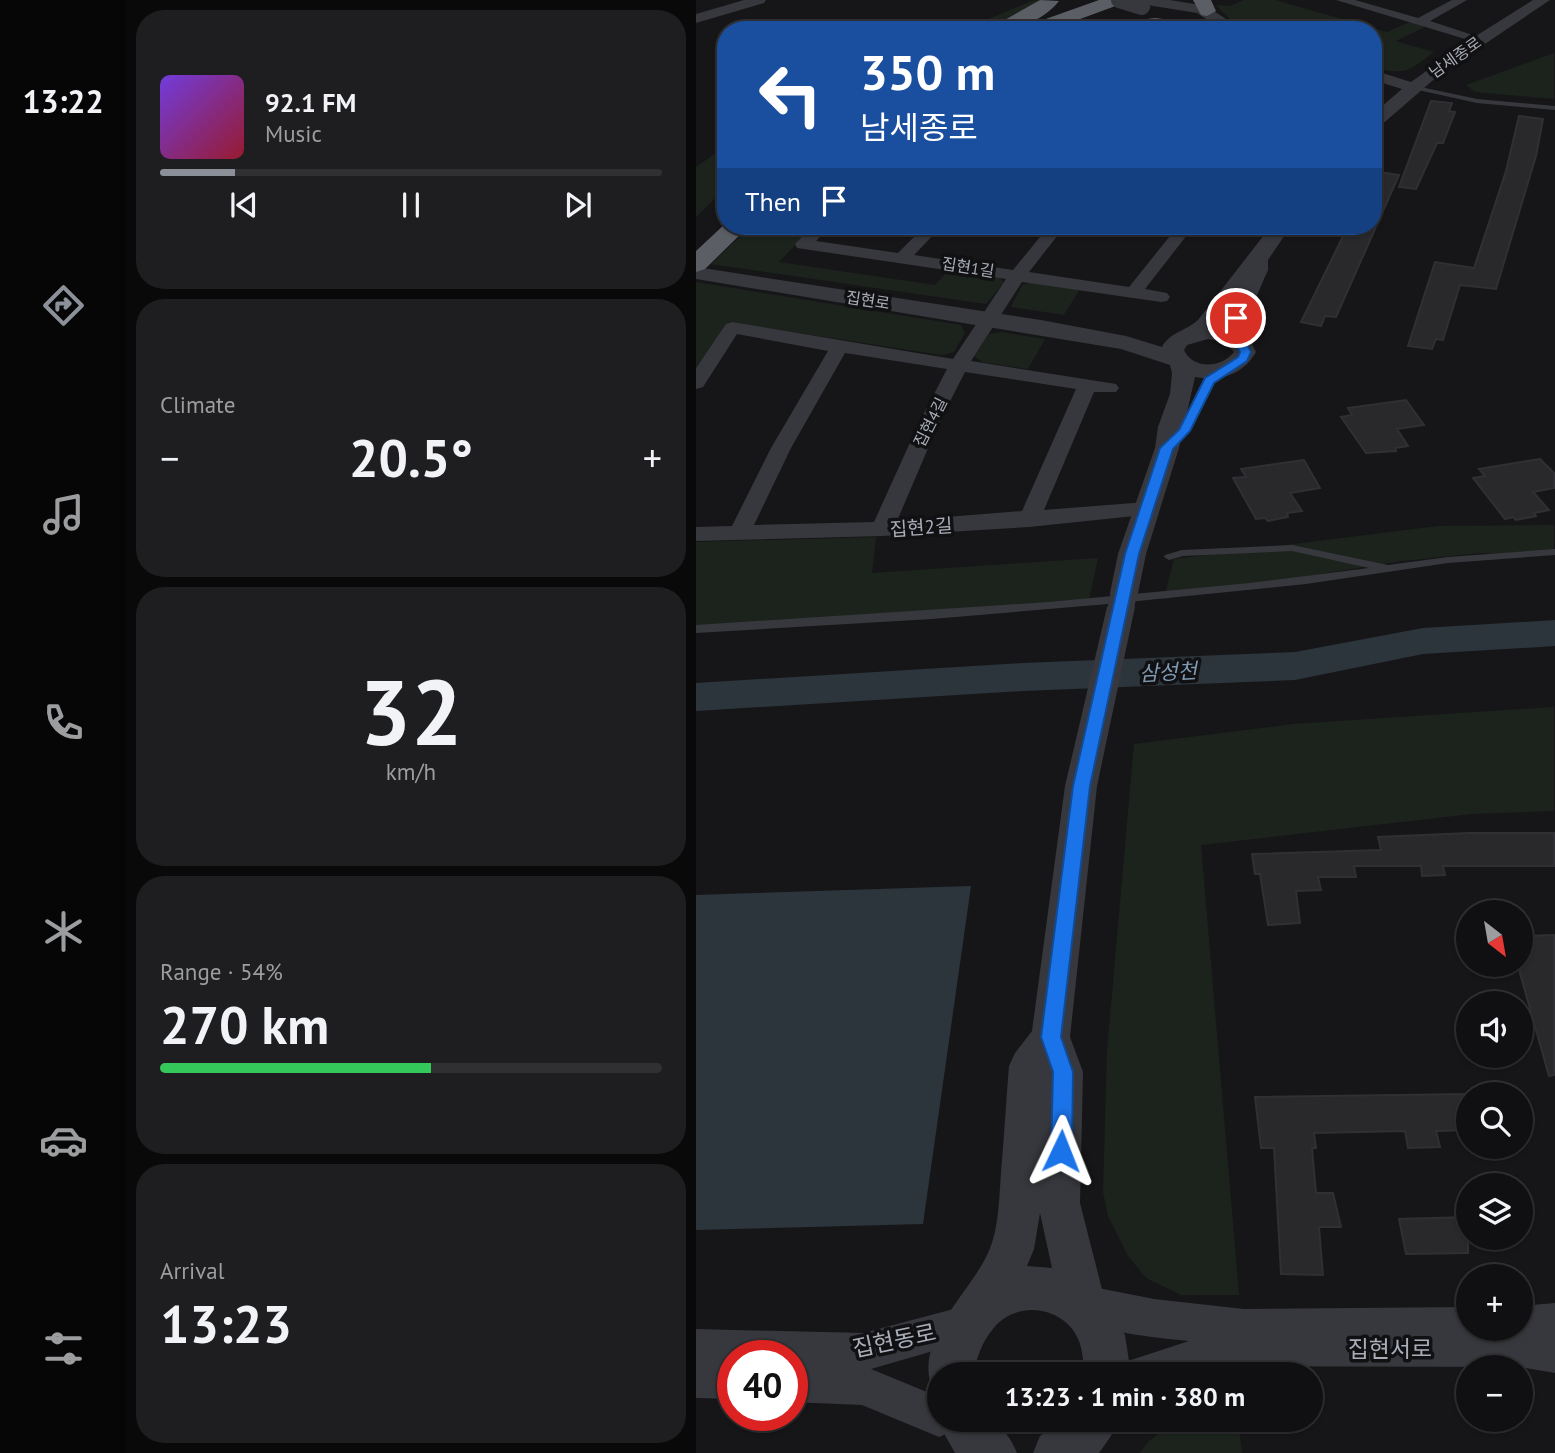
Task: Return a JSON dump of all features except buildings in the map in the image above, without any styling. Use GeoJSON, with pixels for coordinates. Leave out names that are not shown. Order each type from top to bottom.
{"type":"FeatureCollection","features":[{"type":"Feature","properties":{"kind":"highway"},"geometry":{"type":"LineString","coordinates":[[1015,21],[1037,11],[1051,0]]}},
{"type":"Feature","properties":{"kind":"highway"},"geometry":{"type":"LineString","coordinates":[[1058,21],[1117,0]]}},
{"type":"Feature","properties":{"kind":"highway"},"geometry":{"type":"LineString","coordinates":[[1087,21],[1144,2]]}},
{"type":"Feature","properties":{"kind":"highway"},"geometry":{"type":"LineString","coordinates":[[696,236],[717,217]]}},
{"type":"Feature","properties":{"kind":"highway"},"geometry":{"type":"LineString","coordinates":[[701,271],[730,235]]}},
{"type":"Feature","properties":{"kind":"street"},"geometry":{"type":"LineString","coordinates":[[696,19],[759,0]]}},
{"type":"Feature","properties":{"kind":"street"},"geometry":{"type":"LineString","coordinates":[[1117,0],[1144,2],[1197,21]]}},
{"type":"Feature","properties":{"kind":"street"},"geometry":{"type":"LineString","coordinates":[[1342,0],[1479,39]]}},
{"type":"Feature","properties":{"kind":"street"},"geometry":{"type":"LineString","coordinates":[[1419,22],[1460,0]]}},
{"type":"Feature","properties":{"kind":"street","name":"남세종로"},"geometry":{"type":"LineString","coordinates":[[1382,114],[1411,87],[1479,39],[1543,0]]}},
{"type":"Feature","properties":{"kind":"street"},"geometry":{"type":"LineString","coordinates":[[1144,2],[1197,21]]}},
{"type":"Feature","properties":{"kind":"street"},"geometry":{"type":"LineString","coordinates":[[1382,78],[1411,87]]}},
{"type":"Feature","properties":{"kind":"street","name":"집현1길"},"geometry":{"type":"LineString","coordinates":[[813,235],[803,244],[1161,297]]}},
{"type":"Feature","properties":{"kind":"street"},"geometry":{"type":"LineString","coordinates":[[902,257],[925,235]]}},
{"type":"Feature","properties":{"kind":"street","name":"집현4길"},"geometry":{"type":"LineString","coordinates":[[882,529],[917,446],[958,365],[987,319],[1050,235]]}},
{"type":"Feature","properties":{"kind":"street"},"geometry":{"type":"LineString","coordinates":[[1135,292],[1179,235]]}},
{"type":"Feature","properties":{"kind":"street"},"geometry":{"type":"LineString","coordinates":[[1083,1304],[1059,1203],[1063,1072],[1051,1037],[1082,786],[1122,603],[1146,509],[1167,448],[1166,433],[1185,372],[1173,351],[1175,344],[1193,334],[1218,312],[1242,272],[1258,260],[1274,235]]}},
{"type":"Feature","properties":{"kind":"street"},"geometry":{"type":"LineString","coordinates":[[1167,448],[1184,431],[1199,396],[1209,381],[1243,359],[1246,352],[1240,342],[1236,318],[1258,270],[1258,260]]}},
{"type":"Feature","properties":{"kind":"street","name":"집현로"},"geometry":{"type":"LineString","coordinates":[[701,271],[1041,327],[1126,343],[1203,370],[1227,368]]}},
{"type":"Feature","properties":{"kind":"street","name":"집현로"},"geometry":{"type":"LineString","coordinates":[[1041,327],[1137,336],[1221,334],[1240,342]]}},
{"type":"Feature","properties":{"kind":"street"},"geometry":{"type":"LineString","coordinates":[[696,383],[732,328],[1087,386],[1109,387]]}},
{"type":"Feature","properties":{"kind":"street"},"geometry":{"type":"LineString","coordinates":[[739,534],[781,448],[839,347]]}},
{"type":"Feature","properties":{"kind":"street"},"geometry":{"type":"LineString","coordinates":[[1029,520],[1087,386]]}},
{"type":"Feature","properties":{"kind":"street","name":"집현2길"},"geometry":{"type":"LineString","coordinates":[[696,534],[882,529],[1029,520],[1146,509]]}},
{"type":"Feature","properties":{"kind":"street"},"geometry":{"type":"LineString","coordinates":[[952,1362],[953,1352],[1003,1271],[1012,1250],[1020,1203],[1028,1066],[1051,1037]]}},
{"type":"Feature","properties":{"kind":"street"},"geometry":{"type":"LineString","coordinates":[[975,1314],[1008,1290],[1035,1285],[1060,1290],[1083,1304],[1099,1326],[1108,1353],[1108,1362]]}},
{"type":"Feature","properties":{"kind":"street","name":"집현서로"},"geometry":{"type":"LineString","coordinates":[[1083,1304],[1154,1318],[1244,1328],[1456,1326]]}},
{"type":"Feature","properties":{"kind":"street","name":"집현동로"},"geometry":{"type":"LineString","coordinates":[[696,1348],[863,1352],[975,1314]]}},
{"type":"Feature","properties":{"kind":"street"},"geometry":{"type":"LineString","coordinates":[[1533,1324],[1555,1322]]}},
{"type":"Feature","properties":{"kind":"street","name":"집현서로"},"geometry":{"type":"LineString","coordinates":[[1184,1362],[1233,1347],[1531,1348],[1555,1354]]}},
{"type":"Feature","properties":{"kind":"street"},"geometry":{"type":"LineString","coordinates":[[696,1378],[717,1379]]}},
{"type":"Feature","properties":{"kind":"street","name":"집현동로"},"geometry":{"type":"LineString","coordinates":[[808,1382],[862,1384],[965,1433]]}},
{"type":"Feature","properties":{"kind":"lane"},"geometry":{"type":"LineString","coordinates":[[1411,87],[1477,101],[1555,108]]}},
{"type":"Feature","properties":{"kind":"lane"},"geometry":{"type":"LineString","coordinates":[[1169,557],[1182,553],[1292,548],[1388,569]]}},
{"type":"Feature","properties":{"kind":"lane"},"geometry":{"type":"LineString","coordinates":[[696,629],[863,622],[1047,608],[1329,579],[1448,560],[1555,552]]}},
{"type":"Feature","properties":{"kind":"shaded area"},"geometry":{"type":"Polygon","coordinates":[[[1034,0],[1040,1],[1006,21],[984,21],[1034,0]]]}},
{"type":"Feature","properties":{"kind":"shaded area"},"geometry":{"type":"Polygon","coordinates":[[[1243,0],[1275,0],[1348,21],[1235,21],[1216,5],[1231,6],[1243,0]]]}},
{"type":"Feature","properties":{"kind":"shaded area"},"geometry":{"type":"Polygon","coordinates":[[[1410,22],[1425,27],[1396,41],[1434,52],[1406,70],[1382,69],[1382,31],[1387,32],[1410,22]]]}},
{"type":"Feature","properties":{"kind":"shaded area"},"geometry":{"type":"Polygon","coordinates":[[[1554,53],[1554,99],[1475,92],[1466,85],[1554,53]]]}},
{"type":"Feature","properties":{"kind":"shaded area"},"geometry":{"type":"Polygon","coordinates":[[[717,152],[717,196],[696,217],[696,167],[717,152]]]}},
{"type":"Feature","properties":{"kind":"shaded area"},"geometry":{"type":"Polygon","coordinates":[[[742,235],[805,235],[779,262],[935,285],[949,270],[998,277],[1004,282],[986,304],[711,264],[742,235]]]}},
{"type":"Feature","properties":{"kind":"shaded area"},"geometry":{"type":"Polygon","coordinates":[[[696,282],[961,325],[965,333],[954,352],[941,355],[729,322],[696,367],[696,282]]]}},
{"type":"Feature","properties":{"kind":"shaded area"},"geometry":{"type":"Polygon","coordinates":[[[1033,282],[1080,289],[1064,315],[1011,307],[1022,285],[1033,282]]]}},
{"type":"Feature","properties":{"kind":"shaded area"},"geometry":{"type":"Polygon","coordinates":[[[1001,332],[1045,339],[1028,369],[982,362],[974,356],[989,334],[1001,332]]]}},
{"type":"Feature","properties":{"kind":"shaded area"},"geometry":{"type":"Polygon","coordinates":[[[1554,525],[1554,555],[1481,553],[1402,561],[1164,599],[1174,559],[1438,526],[1554,525]]]}},
{"type":"Feature","properties":{"kind":"shaded area"},"geometry":{"type":"Polygon","coordinates":[[[876,537],[872,573],[1098,558],[1089,600],[696,628],[696,542],[876,537]]]}},
{"type":"Feature","properties":{"kind":"shaded area"},"geometry":{"type":"Polygon","coordinates":[[[1554,707],[1554,811],[1472,814],[1201,845],[1239,1295],[1181,1295],[1146,1278],[1128,1256],[1108,1216],[1103,1192],[1107,1051],[1134,744],[1293,724],[1554,707]]]}},
{"type":"Feature","properties":{"kind":"shaded area"},"geometry":{"type":"Polygon","coordinates":[[[971,886],[923,1224],[696,1230],[696,895],[971,886]]]}},
{"type":"Feature","properties":{"kind":"shaded area"},"geometry":{"type":"Polygon","coordinates":[[[1160,1432],[1240,1432],[1242,1453],[1140,1453],[1160,1432]]]}},
{"type":"Feature","properties":{"kind":"waterway","name":"삼성천"},"geometry":{"type":"LineString","coordinates":[[696,697],[1023,677],[1295,666],[1423,641],[1555,633]]}},
{"type":"Feature","properties":{"kind":"route"},"geometry":{"type":"LineString","coordinates":[[1061,1151],[1063,1072],[1051,1037],[1082,786],[1132,554],[1146,509],[1167,448],[1184,431],[1199,396],[1209,381],[1243,359],[1246,352],[1240,342],[1236,318]]}}]}
